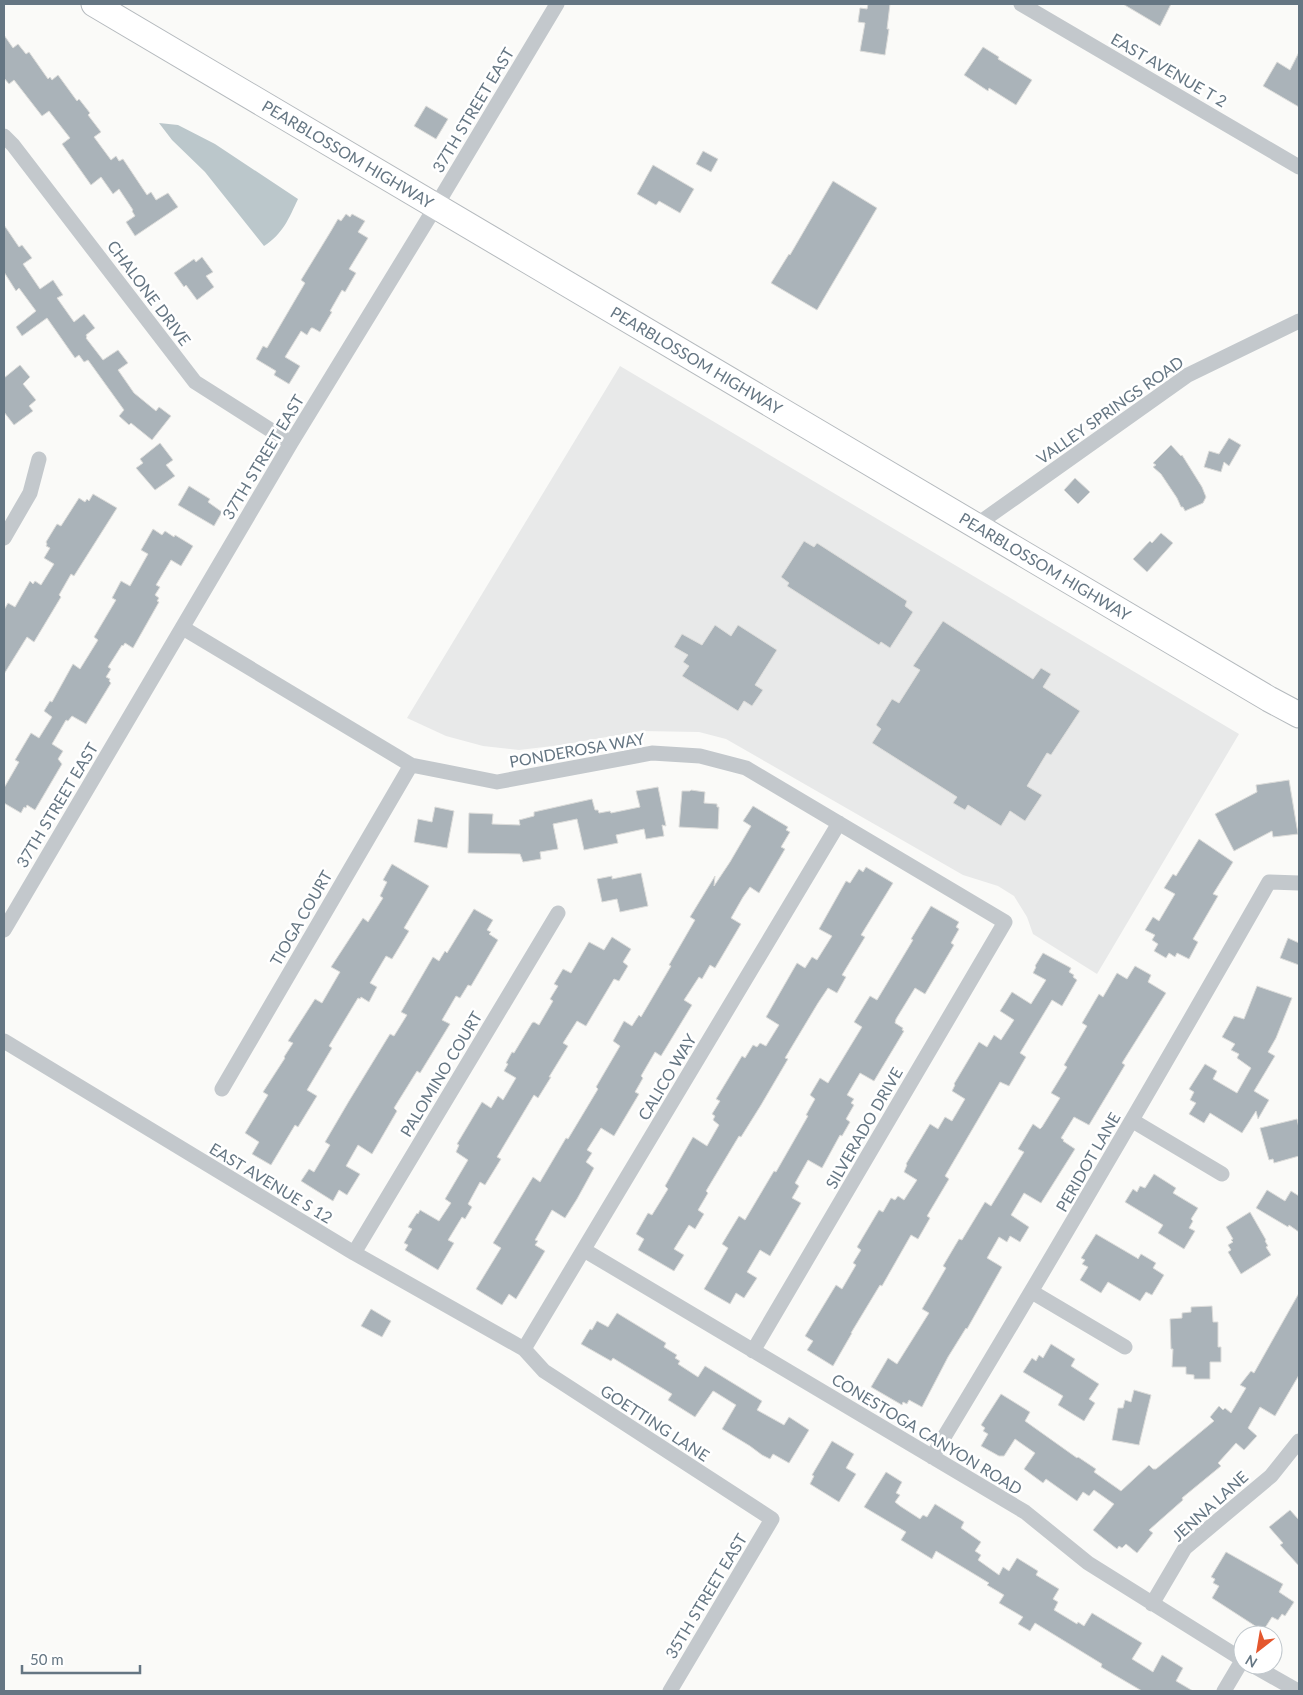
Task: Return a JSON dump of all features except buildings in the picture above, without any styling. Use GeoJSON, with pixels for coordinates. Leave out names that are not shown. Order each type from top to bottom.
{"type":"FeatureCollection","features":[{"type":"Feature","properties":{"kind":"main road","name":"PEARBLOSSOM HIGHWAY"},"geometry":{"type":"LineString","coordinates":[[94,4],[1299,716]]}},
{"type":"Feature","properties":{"kind":"street","name":"37TH STREET EAST"},"geometry":{"type":"LineString","coordinates":[[4,930],[291,443],[557,4]]}},
{"type":"Feature","properties":{"kind":"street","name":"EAST AVENUE T 2"},"geometry":{"type":"LineString","coordinates":[[1021,4],[1299,167]]}},
{"type":"Feature","properties":{"kind":"street","name":"CHALONE DRIVE"},"geometry":{"type":"LineString","coordinates":[[4,136],[14,145],[195,382],[291,443]]}},
{"type":"Feature","properties":{"kind":"street","name":"VALLEY SPRINGS ROAD"},"geometry":{"type":"LineString","coordinates":[[975,526],[1188,375],[1299,321]]}},
{"type":"Feature","properties":{"kind":"street"},"geometry":{"type":"LineString","coordinates":[[4,538],[30,493],[39,459]]}},
{"type":"Feature","properties":{"kind":"street","name":"PONDEROSA WAY"},"geometry":{"type":"LineString","coordinates":[[183,628],[411,765],[497,782],[652,753],[700,756],[746,768],[1005,922]]}},
{"type":"Feature","properties":{"kind":"street","name":"TIOGA COURT"},"geometry":{"type":"LineString","coordinates":[[222,1089],[411,765]]}},
{"type":"Feature","properties":{"kind":"street","name":"CALICO WAY"},"geometry":{"type":"LineString","coordinates":[[524,1349],[839,823]]}},
{"type":"Feature","properties":{"kind":"street","name":"PERIDOT LANE"},"geometry":{"type":"LineString","coordinates":[[932,1457],[1133,1120],[1269,882],[1299,883]]}},
{"type":"Feature","properties":{"kind":"street","name":"PALOMINO COURT"},"geometry":{"type":"LineString","coordinates":[[354,1253],[558,913]]}},
{"type":"Feature","properties":{"kind":"street","name":"SILVERADO DRIVE"},"geometry":{"type":"LineString","coordinates":[[753,1351],[1005,922]]}},
{"type":"Feature","properties":{"kind":"street","name":"EAST AVENUE S 12"},"geometry":{"type":"LineString","coordinates":[[4,1041],[354,1253],[524,1349]]}},
{"type":"Feature","properties":{"kind":"street"},"geometry":{"type":"LineString","coordinates":[[1133,1120],[1222,1174]]}},
{"type":"Feature","properties":{"kind":"street","name":"CONESTOGA CANYON ROAD"},"geometry":{"type":"LineString","coordinates":[[584,1250],[1025,1512],[1088,1563],[1233,1654]]}},
{"type":"Feature","properties":{"kind":"street"},"geometry":{"type":"LineString","coordinates":[[1032,1292],[1125,1347]]}},
{"type":"Feature","properties":{"kind":"street","name":"GOETTING LANE"},"geometry":{"type":"LineString","coordinates":[[524,1349],[544,1371],[772,1519]]}},
{"type":"Feature","properties":{"kind":"street","name":"JENNA LANE"},"geometry":{"type":"LineString","coordinates":[[1152,1604],[1185,1548],[1271,1476],[1299,1441]]}},
{"type":"Feature","properties":{"kind":"street","name":"35TH STREET EAST"},"geometry":{"type":"LineString","coordinates":[[670,1691],[772,1519]]}},
{"type":"Feature","properties":{"kind":"street"},"geometry":{"type":"LineString","coordinates":[[1224,1691],[1234,1675]]}},
{"type":"Feature","properties":{"kind":"street"},"geometry":{"type":"LineString","coordinates":[[1270,1675],[1298,1691]]}},
{"type":"Feature","properties":{"kind":"shaded area"},"geometry":{"type":"Polygon","coordinates":[[[159,123],[178,125],[215,144],[298,199],[285,225],[271,241],[264,246],[205,172],[172,140],[159,123]]]}},
{"type":"Feature","properties":{"kind":"shaded area"},"geometry":{"type":"Polygon","coordinates":[[[620,366],[1239,734],[1097,974],[1033,934],[1027,917],[1014,896],[998,886],[963,875],[726,739],[699,732],[641,731],[561,745],[519,750],[483,746],[446,736],[407,718],[620,366]]]}}]}
